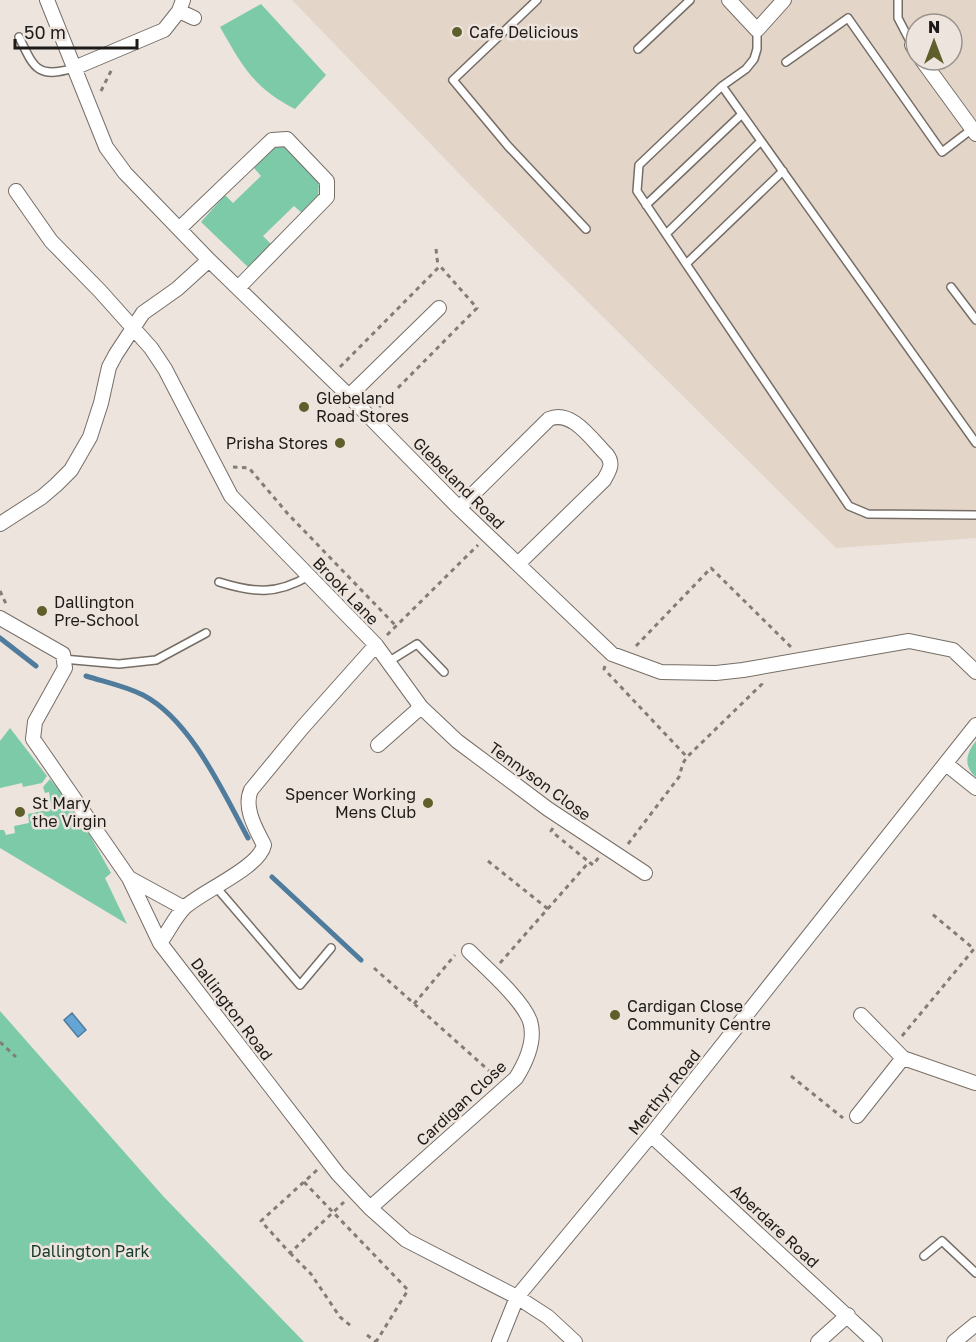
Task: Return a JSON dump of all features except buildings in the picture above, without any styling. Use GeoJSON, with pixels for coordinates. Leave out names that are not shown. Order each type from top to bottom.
{"type":"FeatureCollection","features":[{"type":"Feature","properties":{"kind":"street","name":"Glebeland Road"},"geometry":{"type":"LineString","coordinates":[[47,0],[106,147],[125,173],[209,260],[239,286],[459,508],[618,656],[661,672],[716,673],[909,641],[953,650],[976,672]]}},
{"type":"Feature","properties":{"kind":"street"},"geometry":{"type":"LineString","coordinates":[[729,0],[757,30],[784,0]]}},
{"type":"Feature","properties":{"kind":"street"},"geometry":{"type":"LineString","coordinates":[[74,68],[164,30],[181,5],[194,18]]}},
{"type":"Feature","properties":{"kind":"street"},"geometry":{"type":"LineString","coordinates":[[931,72],[974,131]]}},
{"type":"Feature","properties":{"kind":"street"},"geometry":{"type":"LineString","coordinates":[[180,228],[272,140],[287,139],[327,181],[327,197],[239,286]]}},
{"type":"Feature","properties":{"kind":"street","name":"Brook Lane"},"geometry":{"type":"LineString","coordinates":[[16,191],[51,242],[100,291],[151,348],[165,369],[231,496],[376,645],[302,728],[251,790],[248,807],[264,845],[261,854],[184,908],[160,943]]}},
{"type":"Feature","properties":{"kind":"street"},"geometry":{"type":"LineString","coordinates":[[0,524],[42,496],[71,470],[90,437],[97,419],[109,367],[116,354],[134,330],[143,313],[177,289],[209,260]]}},
{"type":"Feature","properties":{"kind":"street"},"geometry":{"type":"LineString","coordinates":[[349,396],[439,308]]}},
{"type":"Feature","properties":{"kind":"street"},"geometry":{"type":"LineString","coordinates":[[459,508],[549,419],[562,416],[573,421],[607,455],[611,468],[604,480],[518,564]]}},
{"type":"Feature","properties":{"kind":"street"},"geometry":{"type":"LineString","coordinates":[[0,618],[63,654],[64,664]]}},
{"type":"Feature","properties":{"kind":"street","name":"Tennyson Close"},"geometry":{"type":"LineString","coordinates":[[376,645],[422,707],[457,741],[559,816],[645,873]]}},
{"type":"Feature","properties":{"kind":"street","name":"Dallington Road"},"geometry":{"type":"LineString","coordinates":[[64,664],[35,722],[33,739],[129,878],[160,943],[327,1160],[370,1208],[406,1240],[517,1297],[548,1317],[575,1342]]}},
{"type":"Feature","properties":{"kind":"street"},"geometry":{"type":"LineString","coordinates":[[378,745],[422,707]]}},
{"type":"Feature","properties":{"kind":"street","name":"Merthyr Road"},"geometry":{"type":"LineString","coordinates":[[517,1297],[651,1135],[976,725]]}},
{"type":"Feature","properties":{"kind":"street"},"geometry":{"type":"LineString","coordinates":[[946,764],[976,788]]}},
{"type":"Feature","properties":{"kind":"street"},"geometry":{"type":"LineString","coordinates":[[129,878],[184,908]]}},
{"type":"Feature","properties":{"kind":"street","name":"Cardigan Close"},"geometry":{"type":"LineString","coordinates":[[370,1208],[516,1078],[527,1061],[530,1022],[521,1005],[469,951]]}},
{"type":"Feature","properties":{"kind":"street"},"geometry":{"type":"LineString","coordinates":[[861,1015],[903,1058],[976,1082]]}},
{"type":"Feature","properties":{"kind":"street"},"geometry":{"type":"LineString","coordinates":[[857,1116],[903,1058]]}},
{"type":"Feature","properties":{"kind":"street","name":"Aberdare Road"},"geometry":{"type":"LineString","coordinates":[[651,1135],[875,1342]]}},
{"type":"Feature","properties":{"kind":"street"},"geometry":{"type":"LineString","coordinates":[[499,1342],[517,1297]]}},
{"type":"Feature","properties":{"kind":"street"},"geometry":{"type":"LineString","coordinates":[[818,1342],[848,1315]]}},
{"type":"Feature","properties":{"kind":"street"},"geometry":{"type":"LineString","coordinates":[[954,1342],[976,1324]]}},
{"type":"Feature","properties":{"kind":"lane"},"geometry":{"type":"LineString","coordinates":[[537,0],[453,80],[508,146],[586,229]]}},
{"type":"Feature","properties":{"kind":"lane"},"geometry":{"type":"LineString","coordinates":[[638,49],[690,0]]}},
{"type":"Feature","properties":{"kind":"lane"},"geometry":{"type":"LineString","coordinates":[[898,0],[898,18],[904,29]]}},
{"type":"Feature","properties":{"kind":"lane"},"geometry":{"type":"LineString","coordinates":[[786,62],[848,18],[942,152],[974,131]]}},
{"type":"Feature","properties":{"kind":"lane"},"geometry":{"type":"LineString","coordinates":[[757,30],[757,49],[754,59],[746,69],[722,87],[639,165],[637,191],[849,506],[868,514],[976,515]]}},
{"type":"Feature","properties":{"kind":"lane"},"geometry":{"type":"LineString","coordinates":[[19,37],[31,62],[38,70],[56,73],[74,68]]}},
{"type":"Feature","properties":{"kind":"lane"},"geometry":{"type":"LineString","coordinates":[[722,87],[976,443]]}},
{"type":"Feature","properties":{"kind":"lane"},"geometry":{"type":"LineString","coordinates":[[646,205],[742,114]]}},
{"type":"Feature","properties":{"kind":"lane"},"geometry":{"type":"LineString","coordinates":[[666,234],[761,141]]}},
{"type":"Feature","properties":{"kind":"lane"},"geometry":{"type":"LineString","coordinates":[[686,264],[783,171]]}},
{"type":"Feature","properties":{"kind":"lane"},"geometry":{"type":"LineString","coordinates":[[951,286],[976,320]]}},
{"type":"Feature","properties":{"kind":"lane"},"geometry":{"type":"LineString","coordinates":[[219,582],[247,590],[269,591],[286,588],[309,576]]}},
{"type":"Feature","properties":{"kind":"lane"},"geometry":{"type":"LineString","coordinates":[[64,664],[119,664],[156,660],[206,633]]}},
{"type":"Feature","properties":{"kind":"lane"},"geometry":{"type":"LineString","coordinates":[[388,662],[417,644],[444,672]]}},
{"type":"Feature","properties":{"kind":"lane"},"geometry":{"type":"LineString","coordinates":[[216,887],[300,985],[331,948]]}},
{"type":"Feature","properties":{"kind":"lane"},"geometry":{"type":"LineString","coordinates":[[924,1256],[942,1241],[976,1273]]}},
{"type":"Feature","properties":{"kind":"path"},"geometry":{"type":"LineString","coordinates":[[436,249],[438,266]]}},
{"type":"Feature","properties":{"kind":"path"},"geometry":{"type":"LineString","coordinates":[[213,463],[249,468],[288,514],[396,626]]}},
{"type":"Feature","properties":{"kind":"path"},"geometry":{"type":"LineString","coordinates":[[376,645],[488,536]]}},
{"type":"Feature","properties":{"kind":"path"},"geometry":{"type":"LineString","coordinates":[[687,757],[604,669],[711,568],[803,659]]}},
{"type":"Feature","properties":{"kind":"path"},"geometry":{"type":"LineString","coordinates":[[618,855],[679,777],[687,757],[762,684],[766,666]]}},
{"type":"Feature","properties":{"kind":"path"},"geometry":{"type":"LineString","coordinates":[[559,816],[551,831],[593,865]]}},
{"type":"Feature","properties":{"kind":"path"},"geometry":{"type":"LineString","coordinates":[[488,861],[548,909]]}},
{"type":"Feature","properties":{"kind":"path"},"geometry":{"type":"LineString","coordinates":[[490,973],[589,862]]}},
{"type":"Feature","properties":{"kind":"path"},"geometry":{"type":"LineString","coordinates":[[893,1047],[974,949],[930,913]]}},
{"type":"Feature","properties":{"kind":"path"},"geometry":{"type":"LineString","coordinates":[[414,1004],[457,953],[469,951]]}},
{"type":"Feature","properties":{"kind":"path"},"geometry":{"type":"LineString","coordinates":[[374,968],[506,1086]]}},
{"type":"Feature","properties":{"kind":"path"},"geometry":{"type":"LineString","coordinates":[[0,1042],[16,1057]]}},
{"type":"Feature","properties":{"kind":"path"},"geometry":{"type":"LineString","coordinates":[[791,1076],[852,1124],[857,1116]]}},
{"type":"Feature","properties":{"kind":"path"},"geometry":{"type":"LineString","coordinates":[[327,1160],[261,1221],[311,1274],[340,1317],[351,1326]]}},
{"type":"Feature","properties":{"kind":"path"},"geometry":{"type":"LineString","coordinates":[[304,1182],[408,1290],[376,1342],[367,1335]]}},
{"type":"Feature","properties":{"kind":"path"},"geometry":{"type":"LineString","coordinates":[[290,1253],[355,1192]]}},
{"type":"Feature","properties":{"kind":"shaded area"},"geometry":{"type":"Polygon","coordinates":[[[292,0],[976,0],[976,538],[836,548],[474,189],[292,0]]]}},
{"type":"Feature","properties":{"kind":"green space"},"geometry":{"type":"Polygon","coordinates":[[[261,4],[326,75],[295,109],[269,93],[250,75],[220,27],[261,4]]]}},
{"type":"Feature","properties":{"kind":"green space"},"geometry":{"type":"Polygon","coordinates":[[[276,146],[286,146],[319,182],[318,198],[302,213],[294,206],[263,236],[272,245],[249,268],[201,222],[225,195],[233,203],[261,176],[254,168],[276,146]]]}},
{"type":"Feature","properties":{"kind":"green space"},"geometry":{"type":"Polygon","coordinates":[[[10,728],[47,776],[42,783],[23,787],[22,783],[0,788],[0,741],[10,728]]]}},
{"type":"Feature","properties":{"kind":"green space"},"geometry":{"type":"Polygon","coordinates":[[[976,741],[976,777],[969,768],[967,759],[976,741]]]}},
{"type":"Feature","properties":{"kind":"green space"},"geometry":{"type":"Polygon","coordinates":[[[50,779],[78,814],[111,873],[105,878],[127,924],[0,848],[0,830],[4,830],[6,835],[15,833],[14,826],[29,823],[28,814],[52,809],[49,792],[45,793],[43,787],[50,779]]]}},
{"type":"Feature","properties":{"kind":"green space","name":"Dallington Park"},"geometry":{"type":"Polygon","coordinates":[[[0,1011],[163,1196],[304,1342],[0,1342],[0,1011]]]}},
{"type":"Feature","properties":{"kind":"water"},"geometry":{"type":"Polygon","coordinates":[[[72,1013],[86,1030],[78,1037],[64,1020],[72,1013]]]}},
{"type":"Feature","properties":{"kind":"waterway"},"geometry":{"type":"LineString","coordinates":[[0,638],[36,666]]}},
{"type":"Feature","properties":{"kind":"waterway"},"geometry":{"type":"LineString","coordinates":[[86,676],[143,695],[160,706],[176,721],[204,759],[248,838]]}},
{"type":"Feature","properties":{"kind":"waterway"},"geometry":{"type":"LineString","coordinates":[[272,877],[361,960]]}},
{"type":"Feature","properties":{"kind":"place","name":"Cafe Delicious"},"geometry":{"type":"Point","coordinates":[457,32]}},
{"type":"Feature","properties":{"kind":"place","name":"Glebeland Road Stores"},"geometry":{"type":"Point","coordinates":[304,407]}},
{"type":"Feature","properties":{"kind":"place","name":"Prisha Stores"},"geometry":{"type":"Point","coordinates":[340,443]}},
{"type":"Feature","properties":{"kind":"place","name":"Dallington Pre-School"},"geometry":{"type":"Point","coordinates":[42,611]}},
{"type":"Feature","properties":{"kind":"place","name":"Spencer Working Mens Club"},"geometry":{"type":"Point","coordinates":[428,803]}},
{"type":"Feature","properties":{"kind":"place","name":"St Mary the Virgin"},"geometry":{"type":"Point","coordinates":[20,812]}},
{"type":"Feature","properties":{"kind":"place","name":"Cardigan Close Community Centre"},"geometry":{"type":"Point","coordinates":[615,1015]}}]}
